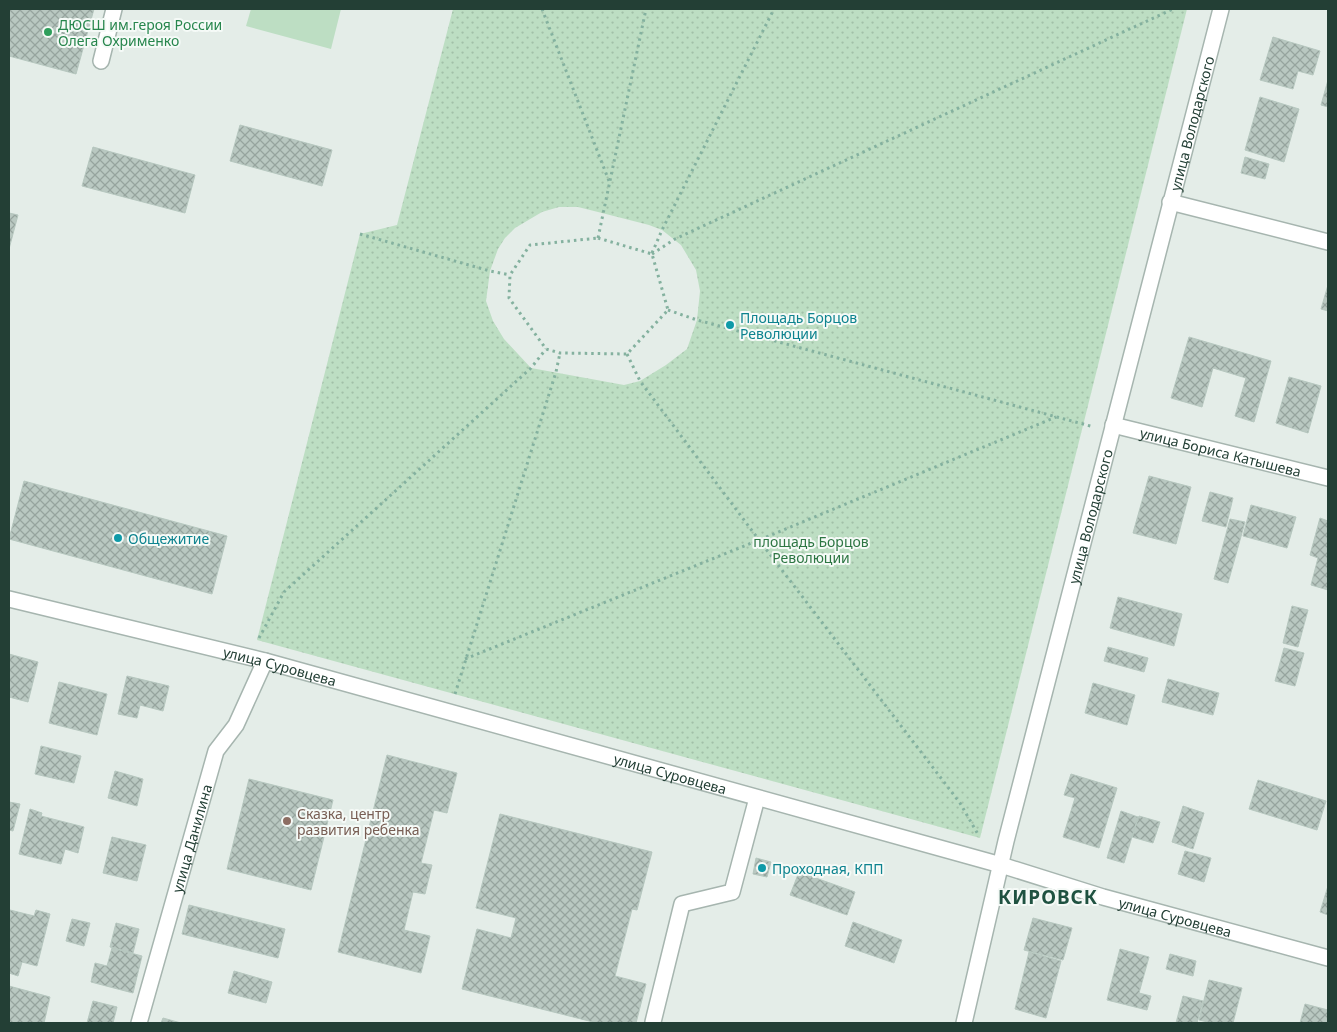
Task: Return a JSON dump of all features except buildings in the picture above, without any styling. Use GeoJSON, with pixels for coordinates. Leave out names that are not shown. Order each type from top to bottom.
{"type":"FeatureCollection","features":[{"type":"Feature","properties":{"kind":"street"},"geometry":{"type":"LineString","coordinates":[[101,61],[114,9]]}},
{"type":"Feature","properties":{"kind":"street","name":"улица Володарского"},"geometry":{"type":"LineString","coordinates":[[964,1023],[1006,841],[1221,9]]}},
{"type":"Feature","properties":{"kind":"street"},"geometry":{"type":"LineString","coordinates":[[1170,202],[1328,242]]}},
{"type":"Feature","properties":{"kind":"street","name":"улица Бориса Катышева"},"geometry":{"type":"LineString","coordinates":[[1112,428],[1328,478]]}},
{"type":"Feature","properties":{"kind":"street","name":"улица Суровцева"},"geometry":{"type":"LineString","coordinates":[[9,599],[265,661],[1001,865],[1103,897],[1328,958]]}},
{"type":"Feature","properties":{"kind":"street","name":"улица Данилина"},"geometry":{"type":"LineString","coordinates":[[139,1023],[216,751],[236,726],[265,661]]}},
{"type":"Feature","properties":{"kind":"street"},"geometry":{"type":"LineString","coordinates":[[653,1022],[682,904],[732,892],[757,798]]}},
{"type":"Feature","properties":{"kind":"path"},"geometry":{"type":"LineString","coordinates":[[542,9],[609,181]]}},
{"type":"Feature","properties":{"kind":"path"},"geometry":{"type":"LineString","coordinates":[[598,238],[646,9]]}},
{"type":"Feature","properties":{"kind":"path"},"geometry":{"type":"LineString","coordinates":[[668,310],[652,254],[662,230],[774,9]]}},
{"type":"Feature","properties":{"kind":"path"},"geometry":{"type":"LineString","coordinates":[[668,310],[627,354],[560,353],[546,349],[509,298],[510,275],[530,245],[598,238],[652,254],[675,239],[1173,9]]}},
{"type":"Feature","properties":{"kind":"path"},"geometry":{"type":"LineString","coordinates":[[360,234],[510,275]]}},
{"type":"Feature","properties":{"kind":"path"},"geometry":{"type":"LineString","coordinates":[[668,310],[707,323],[1056,417],[1112,428]]}},
{"type":"Feature","properties":{"kind":"path"},"geometry":{"type":"LineString","coordinates":[[257,640],[284,592],[531,368],[546,349]]}},
{"type":"Feature","properties":{"kind":"path"},"geometry":{"type":"LineString","coordinates":[[455,694],[556,372],[560,353]]}},
{"type":"Feature","properties":{"kind":"path"},"geometry":{"type":"LineString","coordinates":[[627,354],[640,381],[960,804],[980,838],[1006,841]]}},
{"type":"Feature","properties":{"kind":"path"},"geometry":{"type":"LineString","coordinates":[[465,659],[1056,417]]}},
{"type":"Feature","properties":{"kind":"green space"},"geometry":{"type":"Polygon","coordinates":[[[251,9],[341,9],[331,49],[246,26],[251,9]]]}},
{"type":"Feature","properties":{"kind":"green space","name":"площадь Борцов Революции"},"geometry":{"type":"Polygon","coordinates":[[[453,9],[1187,9],[980,838],[257,640],[360,234],[397,225],[453,9]],[[559,207],[542,212],[515,228],[505,238],[498,249],[490,271],[486,301],[493,321],[504,339],[531,368],[624,385],[640,381],[687,349],[697,320],[700,291],[696,270],[681,245],[662,230],[578,207],[559,207]]]}},
{"type":"Feature","properties":{"kind":"place","name":"ДЮСШ им.героя России Олега Охрименко"},"geometry":{"type":"Point","coordinates":[48,32]}},
{"type":"Feature","properties":{"kind":"place","name":"Площадь Борцов Революции"},"geometry":{"type":"Point","coordinates":[730,325]}},
{"type":"Feature","properties":{"kind":"place","name":"Общежитие"},"geometry":{"type":"Point","coordinates":[118,538]}},
{"type":"Feature","properties":{"kind":"place","name":"Сказка, центр развития ребенка"},"geometry":{"type":"Point","coordinates":[287,821]}},
{"type":"Feature","properties":{"kind":"place","name":"Проходная, КПП"},"geometry":{"type":"Point","coordinates":[762,868]}},
{"type":"Feature","properties":{"kind":"district","name":"КИРОВСК"},"geometry":{"type":"Point","coordinates":[1048,897]}}]}
